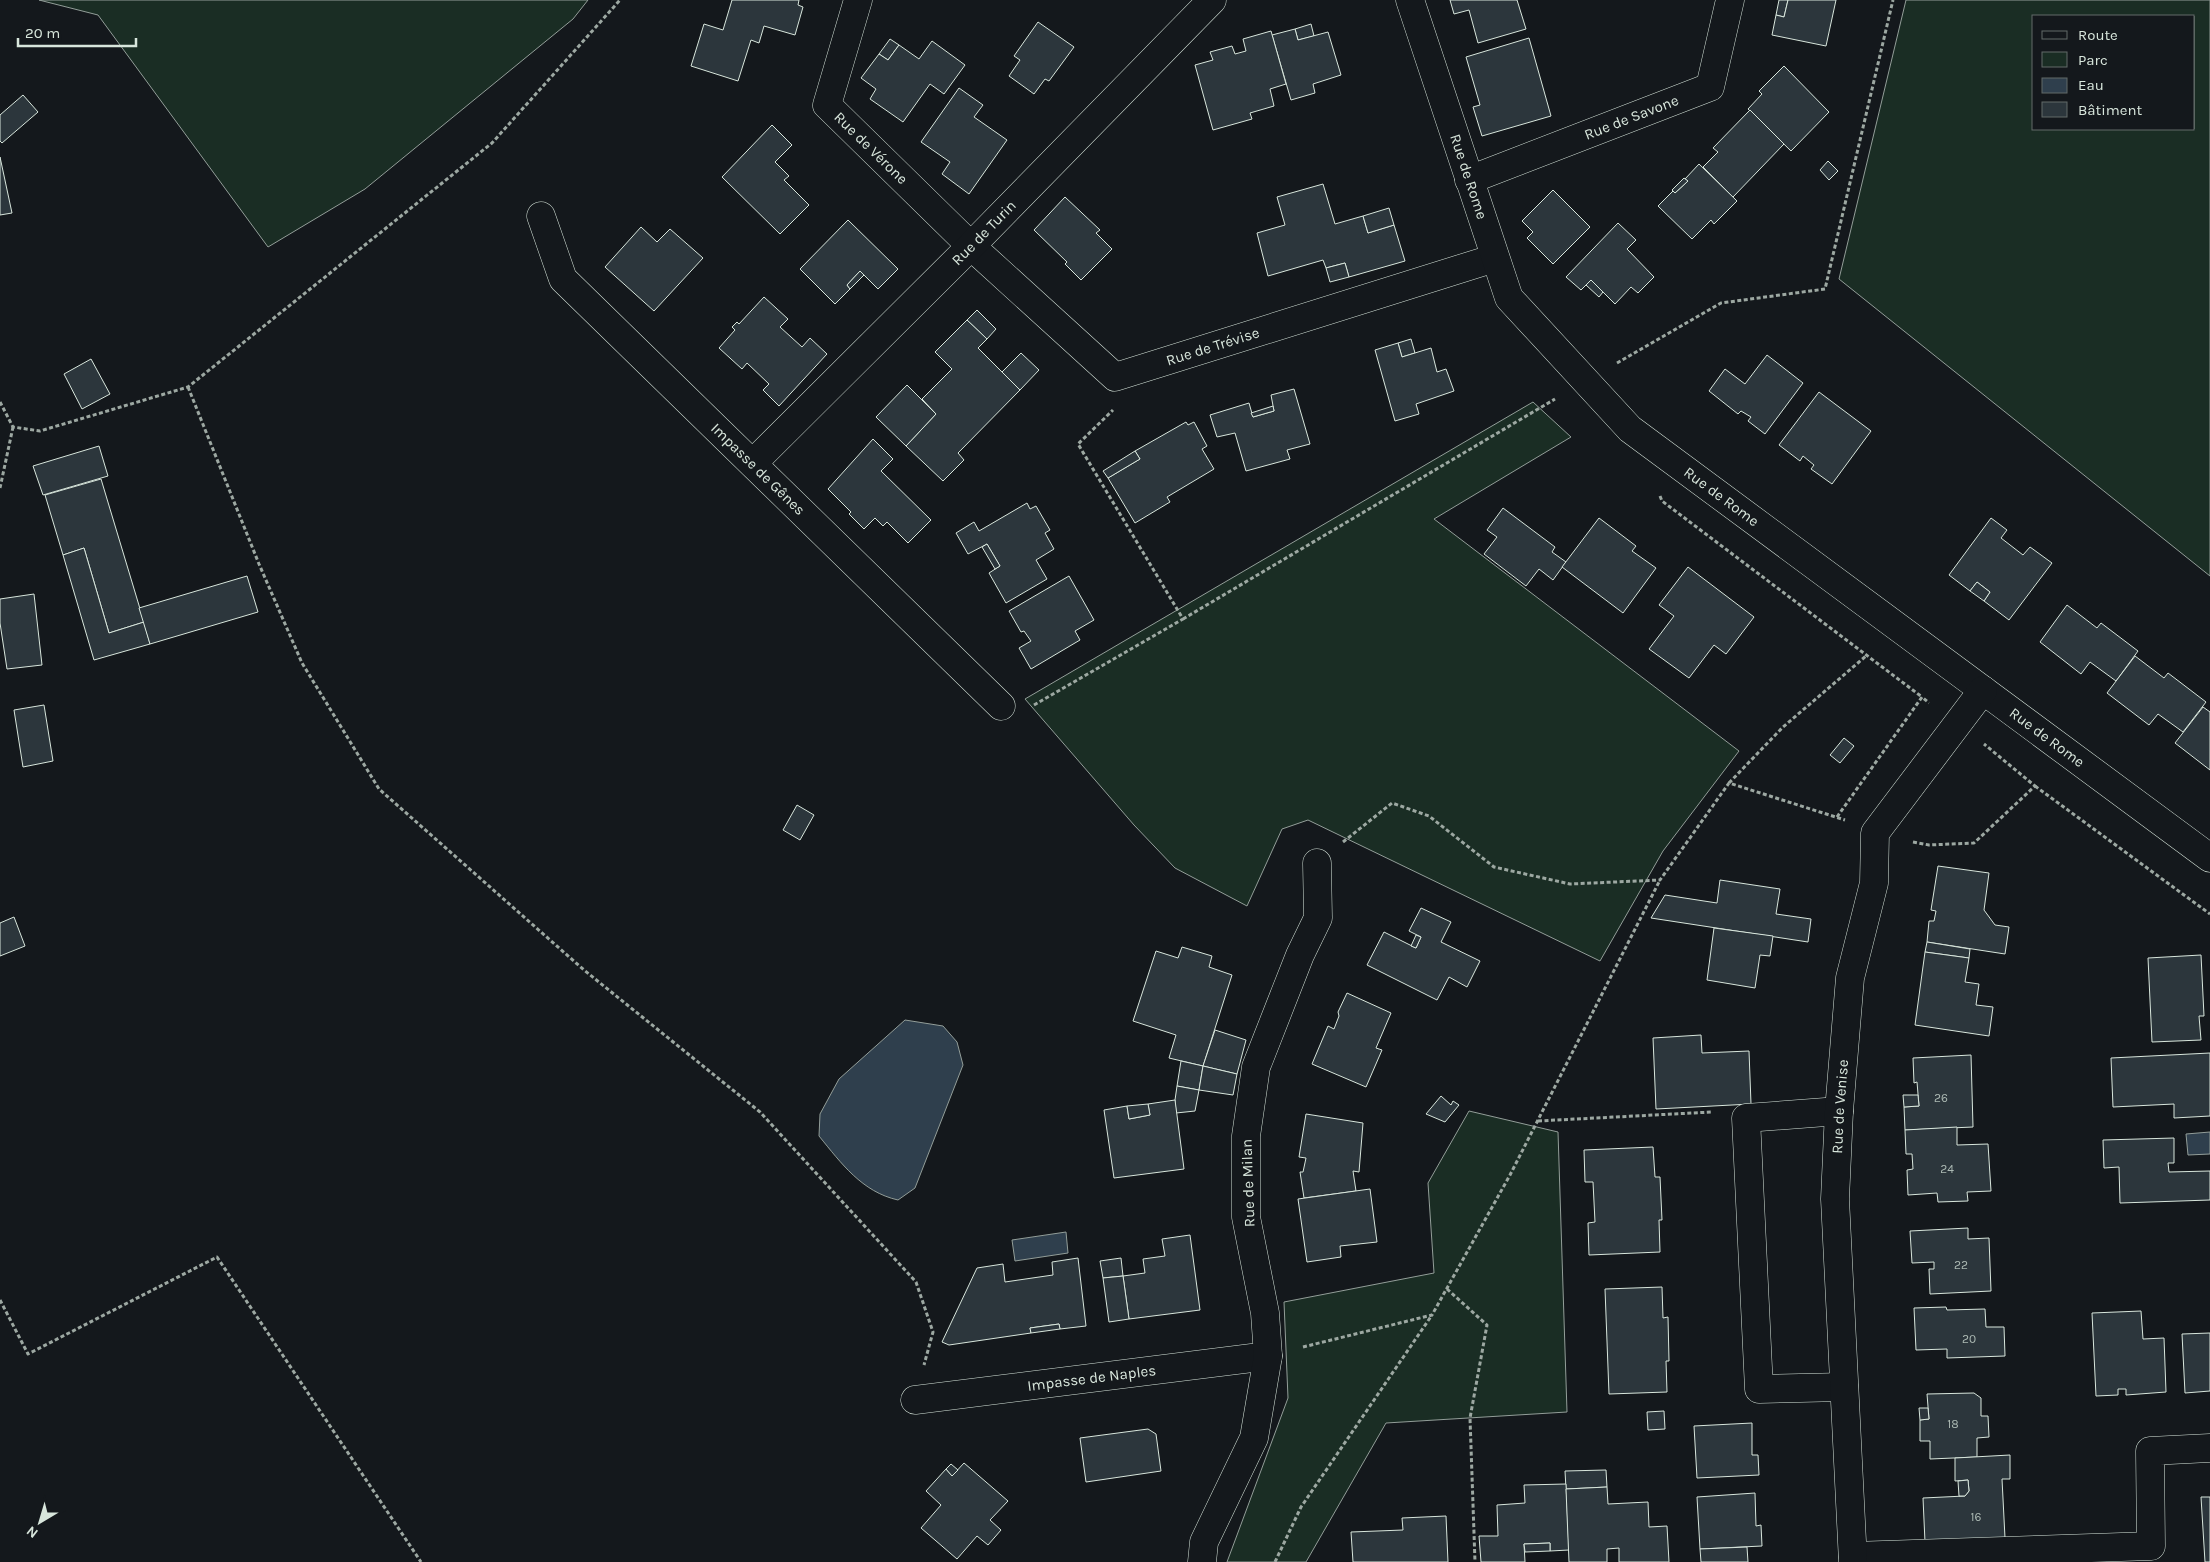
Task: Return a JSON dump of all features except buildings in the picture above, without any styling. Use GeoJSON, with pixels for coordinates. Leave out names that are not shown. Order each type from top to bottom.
{"type":"FeatureCollection","features":[{"type":"Feature","properties":{"kind":"street","name":"Rue de Vérone"},"geometry":{"type":"LineString","coordinates":[[858,0],[827,105],[971,246]]}},
{"type":"Feature","properties":{"kind":"street","name":"Rue de Turin"},"geometry":{"type":"LineString","coordinates":[[753,463],[971,246],[1212,0]]}},
{"type":"Feature","properties":{"kind":"street","name":"Rue de Rome"},"geometry":{"type":"LineString","coordinates":[[1410,0],[1509,298],[1630,429],[2210,858]]}},
{"type":"Feature","properties":{"kind":"street","name":"Rue de Savone"},"geometry":{"type":"LineString","coordinates":[[1469,180],[1710,87],[1730,0]]}},
{"type":"Feature","properties":{"kind":"street","name":"Impasse de Gênes"},"geometry":{"type":"LineString","coordinates":[[541,216],[563,279],[1001,706]]}},
{"type":"Feature","properties":{"kind":"street"},"geometry":{"type":"LineString","coordinates":[[971,246],[1115,377]]}},
{"type":"Feature","properties":{"kind":"street","name":"Rue de Trévise"},"geometry":{"type":"LineString","coordinates":[[1115,377],[1495,258]]}},
{"type":"Feature","properties":{"kind":"street"},"geometry":{"type":"LineString","coordinates":[[1875,833],[1983,690]]}},
{"type":"Feature","properties":{"kind":"street","name":"Rue de Venise"},"geometry":{"type":"LineString","coordinates":[[1853,1559],[1835,1199],[1839,1111],[1850,978],[1874,883],[1875,833]]}},
{"type":"Feature","properties":{"kind":"street","name":"Rue de Milan"},"geometry":{"type":"LineString","coordinates":[[1202,1562],[1204,1542],[1254,1438],[1268,1356],[1265,1313],[1246,1217],[1246,1136],[1256,1067],[1300,955],[1318,918],[1317,863]]}},
{"type":"Feature","properties":{"kind":"street"},"geometry":{"type":"LineString","coordinates":[[1839,1111],[1746,1118],[1759,1389],[1844,1387]]}},
{"type":"Feature","properties":{"kind":"street","name":"Impasse de Naples"},"geometry":{"type":"LineString","coordinates":[[914,1400],[1268,1356]]}},
{"type":"Feature","properties":{"kind":"street"},"geometry":{"type":"LineString","coordinates":[[1853,1559],[2151,1546],[2150,1451],[2210,1448]]}},
{"type":"Feature","properties":{"kind":"path"},"geometry":{"type":"LineString","coordinates":[[12,427],[40,431],[188,387],[492,143],[620,0]]}},
{"type":"Feature","properties":{"kind":"path"},"geometry":{"type":"LineString","coordinates":[[1001,706],[1017,715],[1183,619],[1078,444],[1122,402],[1115,377]]}},
{"type":"Feature","properties":{"kind":"path"},"geometry":{"type":"LineString","coordinates":[[188,387],[258,564],[302,663],[379,789],[584,970],[760,1112],[916,1282],[933,1332],[914,1400]]}},
{"type":"Feature","properties":{"kind":"path"},"geometry":{"type":"LineString","coordinates":[[0,402],[12,427],[0,488]]}},
{"type":"Feature","properties":{"kind":"path"},"geometry":{"type":"LineString","coordinates":[[1275,1562],[1301,1507],[1432,1315],[1447,1289],[1538,1121],[1660,880],[1729,782],[1783,727],[1866,656]]}},
{"type":"Feature","properties":{"kind":"path"},"geometry":{"type":"LineString","coordinates":[[1837,817],[1922,697],[1959,723],[2035,786],[2210,914]]}},
{"type":"Feature","properties":{"kind":"path"},"geometry":{"type":"LineString","coordinates":[[1729,782],[1837,817],[1875,833],[1928,845],[1974,843],[2035,786]]}},
{"type":"Feature","properties":{"kind":"path"},"geometry":{"type":"LineString","coordinates":[[1317,863],[1392,803],[1429,816],[1494,867],[1570,884],[1660,880]]}},
{"type":"Feature","properties":{"kind":"path"},"geometry":{"type":"LineString","coordinates":[[1538,1121],[1722,1111],[1746,1118]]}},
{"type":"Feature","properties":{"kind":"path"},"geometry":{"type":"LineString","coordinates":[[0,1300],[28,1354],[217,1257],[421,1562]]}},
{"type":"Feature","properties":{"kind":"path"},"geometry":{"type":"LineString","coordinates":[[1447,1289],[1487,1325],[1470,1418],[1475,1562]]}},
{"type":"Feature","properties":{"kind":"path"},"geometry":{"type":"LineString","coordinates":[[1268,1356],[1432,1315]]}},
{"type":"Feature","properties":{"kind":"green space"},"geometry":{"type":"Polygon","coordinates":[[[39,0],[588,0],[573,19],[365,189],[268,247],[98,15],[39,0]]]}},
{"type":"Feature","properties":{"kind":"green space"},"geometry":{"type":"Polygon","coordinates":[[[1906,0],[2210,0],[2210,576],[1839,279],[1906,0]]]}},
{"type":"Feature","properties":{"kind":"green space"},"geometry":{"type":"Polygon","coordinates":[[[1533,402],[1571,437],[1434,519],[1739,751],[1663,851],[1600,961],[1308,820],[1282,829],[1247,906],[1175,868],[1134,825],[1025,699],[1533,402]]]}},
{"type":"Feature","properties":{"kind":"green space"},"geometry":{"type":"Polygon","coordinates":[[[1469,1111],[1558,1132],[1567,1412],[1386,1423],[1306,1562],[1227,1562],[1288,1398],[1284,1302],[1434,1273],[1428,1183],[1469,1111]]]}},
{"type":"Feature","properties":{"kind":"water"},"geometry":{"type":"Polygon","coordinates":[[[905,1020],[943,1026],[957,1042],[963,1065],[915,1188],[898,1200],[874,1190],[853,1175],[819,1136],[820,1114],[839,1079],[905,1020]]]}},
{"type":"Feature","properties":{"kind":"water"},"geometry":{"type":"Polygon","coordinates":[[[2210,1132],[2210,1154],[2188,1155],[2186,1134],[2210,1132]]]}},
{"type":"Feature","properties":{"kind":"water"},"geometry":{"type":"Polygon","coordinates":[[[1066,1232],[1068,1253],[1015,1261],[1012,1240],[1066,1232]]]}}]}
